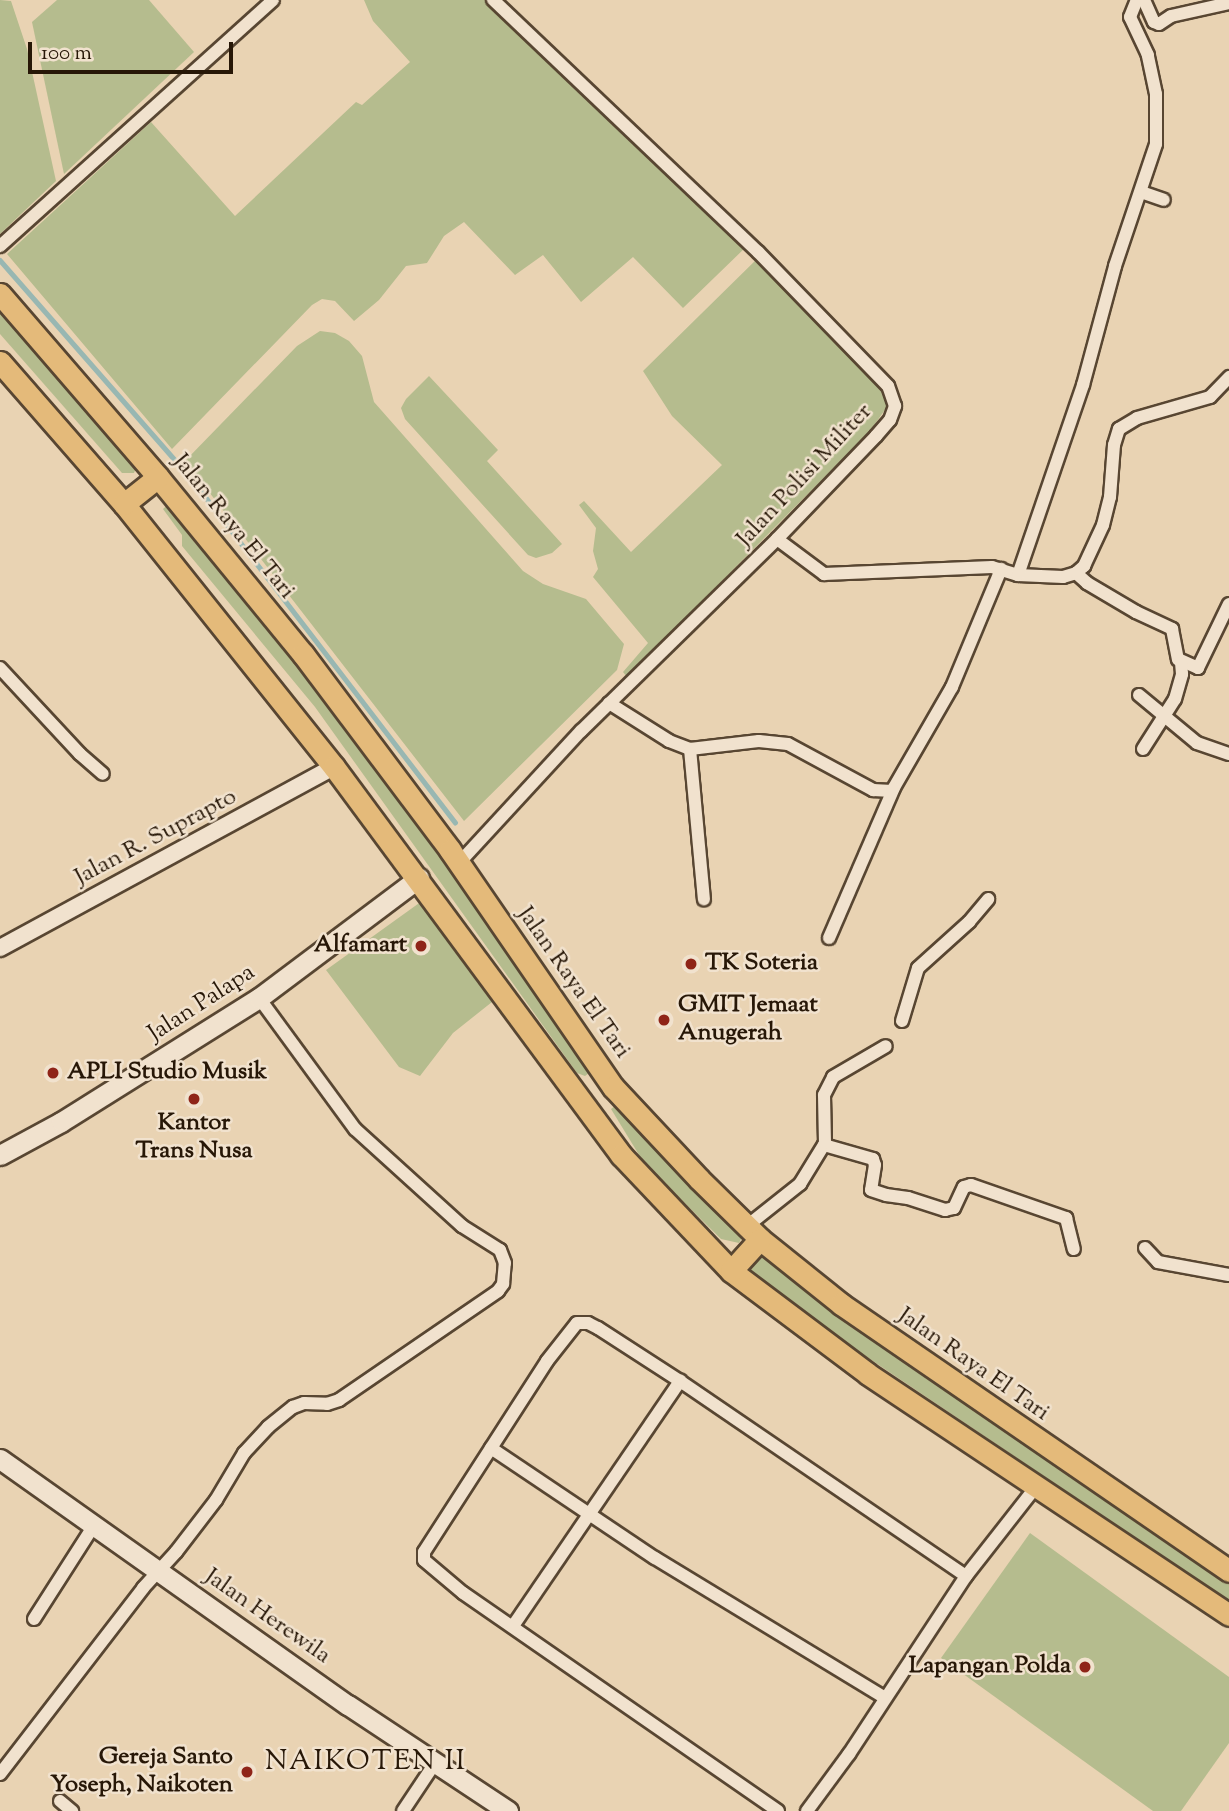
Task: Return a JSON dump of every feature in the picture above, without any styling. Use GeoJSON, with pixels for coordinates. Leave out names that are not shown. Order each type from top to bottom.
{"type":"FeatureCollection","features":[{"type":"Feature","properties":{"kind":"main road","name":"Jalan Raya El Tari"},"geometry":{"type":"LineString","coordinates":[[0,294],[158,477],[303,654],[459,863],[613,1087],[699,1179],[754,1232],[841,1304],[1229,1571]]}},
{"type":"Feature","properties":{"kind":"main road"},"geometry":{"type":"LineString","coordinates":[[0,362],[124,503],[334,767],[419,878],[586,1108],[652,1189],[731,1272],[868,1374],[1226,1614]]}},
{"type":"Feature","properties":{"kind":"main road"},"geometry":{"type":"LineString","coordinates":[[124,503],[158,477]]}},
{"type":"Feature","properties":{"kind":"main road","name":"Jalan Palapa"},"geometry":{"type":"LineString","coordinates":[[0,1155],[61,1122],[259,998],[419,878]]}},
{"type":"Feature","properties":{"kind":"main road"},"geometry":{"type":"LineString","coordinates":[[586,1108],[613,1087]]}},
{"type":"Feature","properties":{"kind":"main road"},"geometry":{"type":"LineString","coordinates":[[731,1272],[754,1232]]}},
{"type":"Feature","properties":{"kind":"main road","name":"Jalan Herewila"},"geometry":{"type":"LineString","coordinates":[[0,1459],[435,1763],[508,1811]]}},
{"type":"Feature","properties":{"kind":"street"},"geometry":{"type":"LineString","coordinates":[[0,246],[273,0]]}},
{"type":"Feature","properties":{"kind":"street","name":"Jalan Polisi Militer"},"geometry":{"type":"LineString","coordinates":[[459,863],[609,703],[777,539],[890,420],[894,396],[888,386],[758,251],[493,0]]}},
{"type":"Feature","properties":{"kind":"street"},"geometry":{"type":"LineString","coordinates":[[1018,575],[1083,385],[1115,266],[1156,144],[1158,121],[1148,55],[1130,17],[1137,0]]}},
{"type":"Feature","properties":{"kind":"street"},"geometry":{"type":"LineString","coordinates":[[1144,0],[1154,22],[1159,24],[1171,16],[1229,4]]}},
{"type":"Feature","properties":{"kind":"street"},"geometry":{"type":"LineString","coordinates":[[1140,192],[1164,200]]}},
{"type":"Feature","properties":{"kind":"street"},"geometry":{"type":"LineString","coordinates":[[777,539],[824,574],[913,569],[1001,569],[1018,575],[1063,577],[1076,573],[1084,566],[1103,525],[1110,497],[1114,445],[1119,429],[1137,418],[1184,407],[1210,397],[1229,377]]}},
{"type":"Feature","properties":{"kind":"street"},"geometry":{"type":"LineString","coordinates":[[829,938],[894,788],[953,687],[1001,569]]}},
{"type":"Feature","properties":{"kind":"street"},"geometry":{"type":"LineString","coordinates":[[1076,573],[1087,583],[1136,612],[1172,629],[1181,663],[1180,686],[1169,718],[1143,749]]}},
{"type":"Feature","properties":{"kind":"street"},"geometry":{"type":"LineString","coordinates":[[1181,663],[1198,668],[1201,665],[1229,604]]}},
{"type":"Feature","properties":{"kind":"street"},"geometry":{"type":"LineString","coordinates":[[0,668],[80,754],[103,774]]}},
{"type":"Feature","properties":{"kind":"street"},"geometry":{"type":"LineString","coordinates":[[1139,695],[1197,743],[1229,754]]}},
{"type":"Feature","properties":{"kind":"street"},"geometry":{"type":"LineString","coordinates":[[609,703],[669,741],[690,749],[759,741],[788,744],[873,790],[887,792],[894,788]]}},
{"type":"Feature","properties":{"kind":"street"},"geometry":{"type":"LineString","coordinates":[[690,749],[704,899]]}},
{"type":"Feature","properties":{"kind":"street","name":"Jalan R. Suprapto"},"geometry":{"type":"LineString","coordinates":[[0,948],[334,767]]}},
{"type":"Feature","properties":{"kind":"street"},"geometry":{"type":"LineString","coordinates":[[902,1021],[912,997],[918,968],[969,922],[988,899]]}},
{"type":"Feature","properties":{"kind":"street"},"geometry":{"type":"LineString","coordinates":[[0,1774],[216,1500],[244,1453],[283,1414],[304,1403],[327,1404],[339,1400],[498,1291],[505,1277],[505,1263],[500,1250],[462,1226],[355,1129],[259,998]]}},
{"type":"Feature","properties":{"kind":"street"},"geometry":{"type":"LineString","coordinates":[[754,1232],[800,1184],[824,1146],[824,1095],[833,1077],[886,1046]]}},
{"type":"Feature","properties":{"kind":"street"},"geometry":{"type":"LineString","coordinates":[[824,1146],[873,1159],[875,1165],[871,1190],[886,1195],[908,1198],[946,1210],[954,1208],[964,1187],[971,1185],[1066,1218],[1074,1249]]}},
{"type":"Feature","properties":{"kind":"street"},"geometry":{"type":"LineString","coordinates":[[1145,1248],[1158,1262],[1229,1275]]}},
{"type":"Feature","properties":{"kind":"street"},"geometry":{"type":"LineString","coordinates":[[778,1811],[632,1712],[426,1565],[423,1556],[554,1351],[577,1323],[588,1323],[598,1328],[966,1576]]}},
{"type":"Feature","properties":{"kind":"street"},"geometry":{"type":"LineString","coordinates":[[513,1626],[680,1381]]}},
{"type":"Feature","properties":{"kind":"street"},"geometry":{"type":"LineString","coordinates":[[491,1448],[655,1558],[809,1648],[884,1697]]}},
{"type":"Feature","properties":{"kind":"street"},"geometry":{"type":"LineString","coordinates":[[807,1811],[849,1754],[966,1576],[1035,1488]]}},
{"type":"Feature","properties":{"kind":"street"},"geometry":{"type":"LineString","coordinates":[[34,1619],[94,1525]]}},
{"type":"Feature","properties":{"kind":"street"},"geometry":{"type":"LineString","coordinates":[[403,1811],[435,1763]]}},
{"type":"Feature","properties":{"kind":"street"},"geometry":{"type":"LineString","coordinates":[[60,1801],[72,1811]]}},
{"type":"Feature","properties":{"kind":"green space"},"geometry":{"type":"Polygon","coordinates":[[[0,0],[11,1],[27,49],[56,181],[0,234],[0,0]]]}},
{"type":"Feature","properties":{"kind":"green space"},"geometry":{"type":"Polygon","coordinates":[[[57,0],[149,0],[194,52],[64,174],[32,22],[57,0]]]}},
{"type":"Feature","properties":{"kind":"green space"},"geometry":{"type":"Polygon","coordinates":[[[364,0],[492,0],[747,246],[683,308],[633,257],[581,302],[543,255],[515,275],[464,222],[444,236],[427,263],[406,266],[379,300],[354,321],[335,301],[322,299],[312,305],[172,449],[7,254],[151,122],[235,216],[356,102],[362,105],[410,62],[373,21],[364,0]]]}},
{"type":"Feature","properties":{"kind":"green space"},"geometry":{"type":"Polygon","coordinates":[[[760,256],[884,380],[889,404],[870,431],[627,677],[623,672],[648,643],[593,577],[598,569],[593,551],[596,528],[579,505],[584,501],[631,552],[722,465],[672,416],[643,371],[760,256]]]}},
{"type":"Feature","properties":{"kind":"green space"},"geometry":{"type":"Polygon","coordinates":[[[0,302],[138,463],[134,473],[122,473],[0,334],[0,302]]]}},
{"type":"Feature","properties":{"kind":"green space"},"geometry":{"type":"Polygon","coordinates":[[[320,331],[335,333],[349,341],[362,356],[374,402],[523,571],[543,584],[586,599],[624,644],[617,670],[464,821],[185,461],[297,346],[320,331]]]}},
{"type":"Feature","properties":{"kind":"green space"},"geometry":{"type":"Polygon","coordinates":[[[429,376],[498,450],[487,461],[562,544],[552,553],[536,558],[528,555],[405,419],[401,408],[406,399],[429,376]]]}},
{"type":"Feature","properties":{"kind":"green space"},"geometry":{"type":"Polygon","coordinates":[[[171,502],[310,666],[588,1065],[589,1073],[585,1076],[577,1073],[315,707],[182,546],[182,535],[163,509],[171,502]]]}},
{"type":"Feature","properties":{"kind":"green space"},"geometry":{"type":"Polygon","coordinates":[[[422,901],[492,1002],[453,1033],[420,1076],[399,1067],[326,970],[422,901]]]}},
{"type":"Feature","properties":{"kind":"green space"},"geometry":{"type":"Polygon","coordinates":[[[623,1100],[741,1227],[742,1237],[739,1243],[721,1239],[644,1163],[611,1109],[623,1100]]]}},
{"type":"Feature","properties":{"kind":"green space"},"geometry":{"type":"Polygon","coordinates":[[[758,1253],[767,1255],[1229,1577],[1229,1601],[809,1318],[752,1275],[747,1266],[758,1253]]]}},
{"type":"Feature","properties":{"kind":"green space","name":"Lapangan Polda"},"geometry":{"type":"Polygon","coordinates":[[[1030,1533],[1229,1677],[1229,1743],[1181,1811],[1153,1811],[941,1658],[1030,1533]]]}},
{"type":"Feature","properties":{"kind":"waterway"},"geometry":{"type":"LineString","coordinates":[[0,260],[191,478],[455,822]]}},
{"type":"Feature","properties":{"kind":"place","name":"Alfamart"},"geometry":{"type":"Point","coordinates":[421,946]}},
{"type":"Feature","properties":{"kind":"place","name":"TK Soteria"},"geometry":{"type":"Point","coordinates":[691,964]}},
{"type":"Feature","properties":{"kind":"place","name":"GMIT Jemaat Anugerah"},"geometry":{"type":"Point","coordinates":[664,1020]}},
{"type":"Feature","properties":{"kind":"place","name":"APLI Studio Musik"},"geometry":{"type":"Point","coordinates":[53,1073]}},
{"type":"Feature","properties":{"kind":"place","name":"Kantor Trans Nusa"},"geometry":{"type":"Point","coordinates":[194,1099]}},
{"type":"Feature","properties":{"kind":"place","name":"Lapangan Polda"},"geometry":{"type":"Point","coordinates":[1085,1667]}},
{"type":"Feature","properties":{"kind":"place","name":"Gereja Santo Yoseph, Naikoten"},"geometry":{"type":"Point","coordinates":[247,1772]}},
{"type":"Feature","properties":{"kind":"district","name":"NAIKOTEN II"},"geometry":{"type":"Point","coordinates":[366,1762]}}]}
